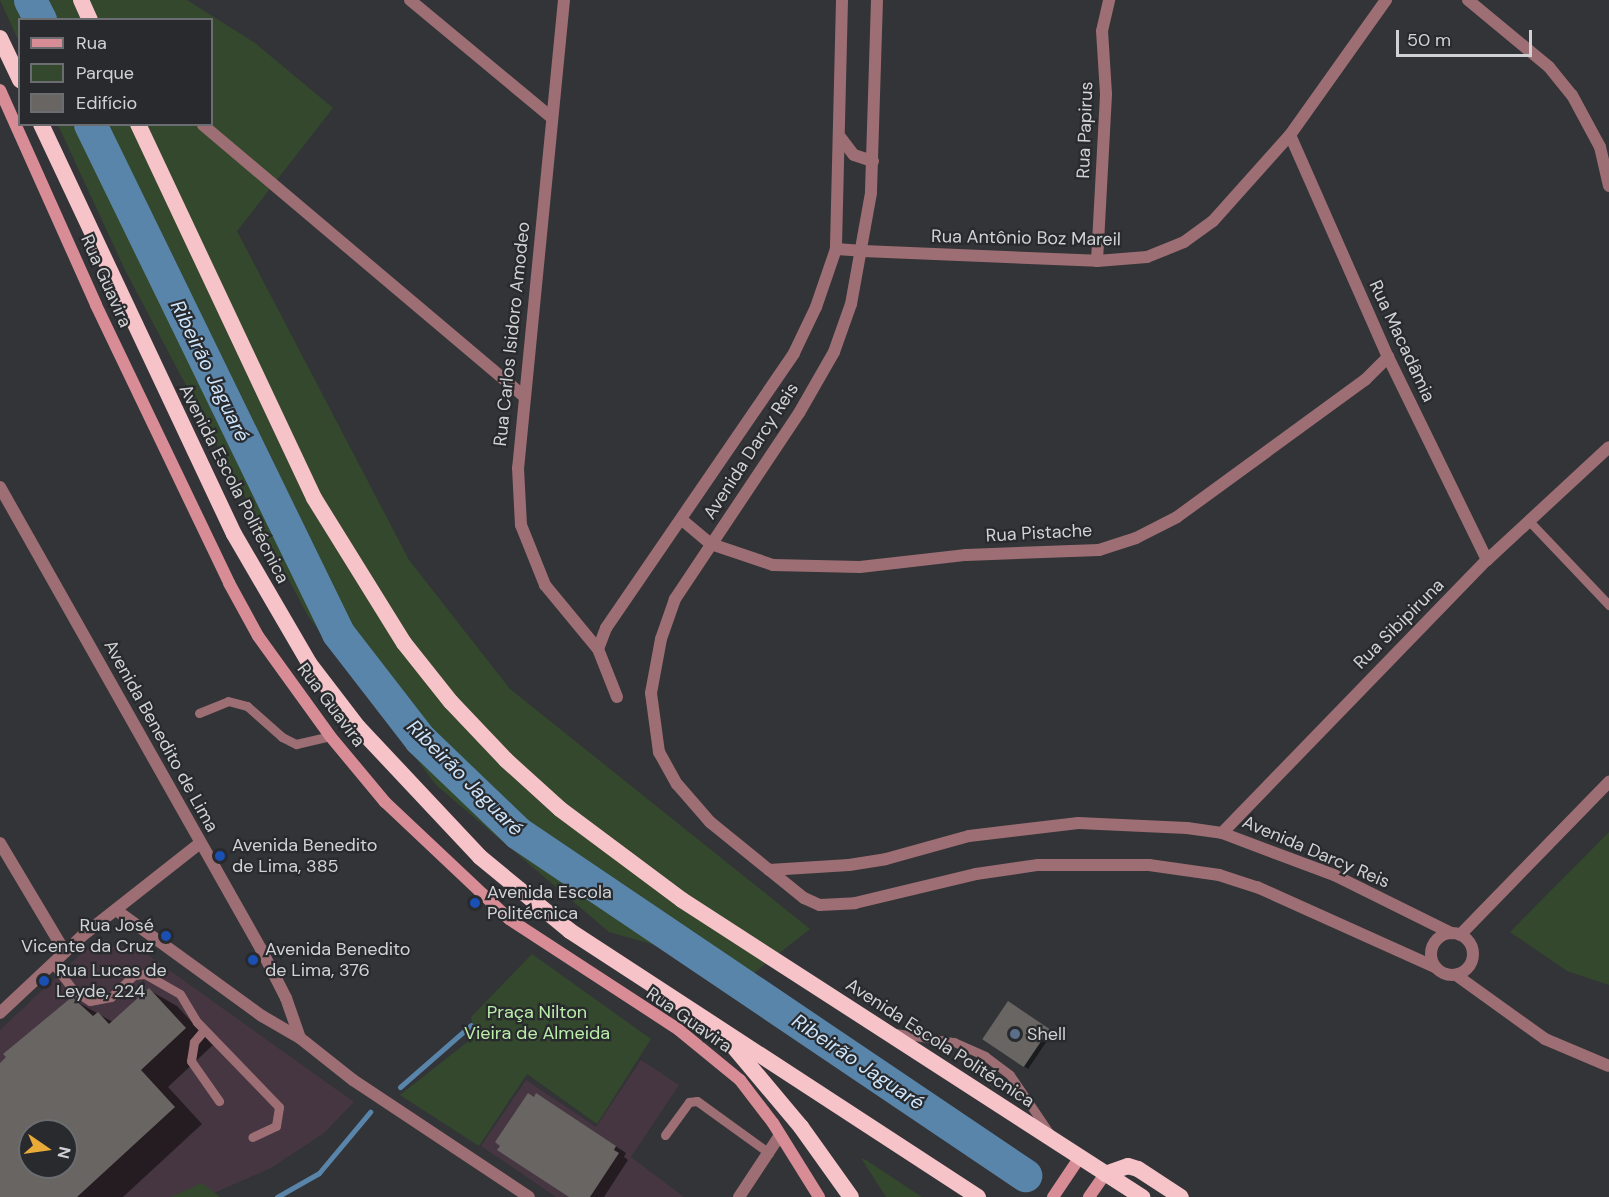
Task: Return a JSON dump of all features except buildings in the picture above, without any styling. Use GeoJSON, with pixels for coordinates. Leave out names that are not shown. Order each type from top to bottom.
{"type":"FeatureCollection","features":[{"type":"Feature","properties":{"kind":"highway"},"geometry":{"type":"LineString","coordinates":[[81,0],[89,18]]}},
{"type":"Feature","properties":{"kind":"highway"},"geometry":{"type":"LineString","coordinates":[[0,39],[18,76]]}},
{"type":"Feature","properties":{"kind":"highway","name":"Avenida Escola Politécnica"},"geometry":{"type":"LineString","coordinates":[[42,126],[234,534],[316,672],[365,735],[480,857],[570,931],[978,1197]]}},
{"type":"Feature","properties":{"kind":"highway","name":"Avenida Escola Politécnica"},"geometry":{"type":"LineString","coordinates":[[139,126],[314,498],[404,643],[450,702],[560,809],[622,857],[1143,1197]]}},
{"type":"Feature","properties":{"kind":"highway"},"geometry":{"type":"LineString","coordinates":[[718,1029],[794,1119],[850,1197]]}},
{"type":"Feature","properties":{"kind":"highway"},"geometry":{"type":"LineString","coordinates":[[1105,1174],[1128,1166],[1138,1169],[1181,1197]]}},
{"type":"Feature","properties":{"kind":"main road","name":"Rua Guavira"},"geometry":{"type":"LineString","coordinates":[[0,91],[96,305],[224,573],[258,636],[330,736],[385,802],[509,919],[708,1051],[740,1080],[780,1135],[819,1197]]}},
{"type":"Feature","properties":{"kind":"main road"},"geometry":{"type":"LineString","coordinates":[[1053,1197],[1080,1157]]}},
{"type":"Feature","properties":{"kind":"main road"},"geometry":{"type":"LineString","coordinates":[[1089,1197],[1105,1174]]}},
{"type":"Feature","properties":{"kind":"street"},"geometry":{"type":"LineString","coordinates":[[410,0],[551,117]]}},
{"type":"Feature","properties":{"kind":"street","name":"Rua Carlos Isidoro Amodeo"},"geometry":{"type":"LineString","coordinates":[[564,0],[518,468],[521,525],[545,585],[598,650]]}},
{"type":"Feature","properties":{"kind":"street","name":"Avenida Darcy Reis"},"geometry":{"type":"LineString","coordinates":[[598,650],[617,610],[794,353],[816,307],[836,249],[841,137],[842,0]]}},
{"type":"Feature","properties":{"kind":"street","name":"Avenida Darcy Reis"},"geometry":{"type":"LineString","coordinates":[[877,0],[873,161],[863,251],[834,352],[799,413],[675,599],[661,639],[651,693],[659,752],[677,784],[710,822],[804,897],[836,906],[976,874],[1038,865],[1149,865],[1187,870],[1257,887],[1435,967]]}},
{"type":"Feature","properties":{"kind":"street","name":"Rua Papirus"},"geometry":{"type":"LineString","coordinates":[[1097,261],[1106,94],[1102,32],[1109,0]]}},
{"type":"Feature","properties":{"kind":"street","name":"Rua Antônio Boz Mareil"},"geometry":{"type":"LineString","coordinates":[[836,249],[1097,261],[1147,257],[1184,242],[1213,221],[1290,135],[1386,0]]}},
{"type":"Feature","properties":{"kind":"street"},"geometry":{"type":"LineString","coordinates":[[1467,0],[1549,67],[1572,95],[1600,147],[1609,186]]}},
{"type":"Feature","properties":{"kind":"street"},"geometry":{"type":"LineString","coordinates":[[204,126],[524,396]]}},
{"type":"Feature","properties":{"kind":"street","name":"Rua Macadâmia"},"geometry":{"type":"LineString","coordinates":[[1290,135],[1388,357],[1487,560]]}},
{"type":"Feature","properties":{"kind":"street"},"geometry":{"type":"LineString","coordinates":[[841,137],[854,155],[873,161]]}},
{"type":"Feature","properties":{"kind":"street","name":"Rua Pistache"},"geometry":{"type":"LineString","coordinates":[[681,519],[711,544],[773,565],[860,567],[966,555],[1099,549],[1136,538],[1177,517],[1365,380],[1388,357]]}},
{"type":"Feature","properties":{"kind":"street","name":"Rua Sibipiruna"},"geometry":{"type":"LineString","coordinates":[[1222,833],[1487,560],[1609,447]]}},
{"type":"Feature","properties":{"kind":"street","name":"Avenida Benedito de Lima"},"geometry":{"type":"LineString","coordinates":[[0,487],[278,981],[300,1038]]}},
{"type":"Feature","properties":{"kind":"street"},"geometry":{"type":"LineString","coordinates":[[598,650],[617,697]]}},
{"type":"Feature","properties":{"kind":"street"},"geometry":{"type":"LineString","coordinates":[[1609,782],[1456,934],[1433,946],[1435,967],[1444,974],[1456,975],[1545,1039],[1609,1066]]}},
{"type":"Feature","properties":{"kind":"street","name":"Avenida Darcy Reis"},"geometry":{"type":"LineString","coordinates":[[769,870],[858,863],[969,836],[1078,823],[1136,824],[1222,833],[1334,875],[1456,934]]}},
{"type":"Feature","properties":{"kind":"street"},"geometry":{"type":"LineString","coordinates":[[0,843],[66,952]]}},
{"type":"Feature","properties":{"kind":"street"},"geometry":{"type":"LineString","coordinates":[[0,1013],[66,952],[200,843]]}},
{"type":"Feature","properties":{"kind":"street"},"geometry":{"type":"LineString","coordinates":[[116,910],[262,1016],[300,1038],[353,1080],[529,1197]]}},
{"type":"Feature","properties":{"kind":"street"},"geometry":{"type":"LineString","coordinates":[[1456,934],[1470,942],[1474,954],[1471,965],[1456,975]]}},
{"type":"Feature","properties":{"kind":"street"},"geometry":{"type":"LineString","coordinates":[[739,1197],[780,1135]]}},
{"type":"Feature","properties":{"kind":"lane"},"geometry":{"type":"LineString","coordinates":[[1530,522],[1609,605]]}},
{"type":"Feature","properties":{"kind":"lane"},"geometry":{"type":"LineString","coordinates":[[199,713],[228,701],[247,706],[282,737],[296,744],[330,736]]}},
{"type":"Feature","properties":{"kind":"lane"},"geometry":{"type":"LineString","coordinates":[[53,964],[73,990],[90,1001],[111,997],[134,975],[152,977],[180,994],[204,1030],[279,1107],[276,1126],[252,1137]]}},
{"type":"Feature","properties":{"kind":"lane"},"geometry":{"type":"LineString","coordinates":[[204,1030],[194,1042],[191,1061],[219,1101]]}},
{"type":"Feature","properties":{"kind":"lane"},"geometry":{"type":"LineString","coordinates":[[887,1032],[954,1042],[985,1056],[1010,1075],[1029,1098],[1052,1139]]}},
{"type":"Feature","properties":{"kind":"lane"},"geometry":{"type":"LineString","coordinates":[[665,1135],[689,1102],[697,1101],[769,1153]]}},
{"type":"Feature","properties":{"kind":"shaded area"},"geometry":{"type":"Polygon","coordinates":[[[134,945],[354,1102],[324,1133],[271,1168],[205,1197],[0,1197],[0,1030],[86,949],[134,945]]]}},
{"type":"Feature","properties":{"kind":"shaded area"},"geometry":{"type":"Polygon","coordinates":[[[641,1060],[679,1085],[631,1157],[684,1197],[556,1197],[481,1146],[526,1080],[596,1127],[641,1060]]]}},
{"type":"Feature","properties":{"kind":"green space"},"geometry":{"type":"Polygon","coordinates":[[[0,0],[187,0],[255,43],[333,108],[237,231],[409,560],[510,689],[810,929],[754,973],[609,932],[436,785],[308,616],[125,270],[58,126],[213,126],[213,18],[18,18],[18,40],[0,0]]]}},
{"type":"Feature","properties":{"kind":"green space"},"geometry":{"type":"Polygon","coordinates":[[[1609,832],[1609,985],[1567,971],[1510,932],[1609,832]]]}},
{"type":"Feature","properties":{"kind":"green space","name":"Praça Nilton Vieira de Almeida"},"geometry":{"type":"Polygon","coordinates":[[[532,954],[651,1039],[597,1124],[527,1074],[479,1146],[400,1095],[475,1036],[471,1017],[532,954]]]}},
{"type":"Feature","properties":{"kind":"green space"},"geometry":{"type":"Polygon","coordinates":[[[861,1158],[866,1160],[922,1197],[886,1197],[861,1158]]]}},
{"type":"Feature","properties":{"kind":"green space"},"geometry":{"type":"Polygon","coordinates":[[[202,1183],[220,1197],[170,1197],[202,1183]]]}},
{"type":"Feature","properties":{"kind":"waterway","name":"Ribeirão Jaguaré"},"geometry":{"type":"LineString","coordinates":[[30,0],[39,18]]}},
{"type":"Feature","properties":{"kind":"waterway","name":"Ribeirão Jaguaré"},"geometry":{"type":"LineString","coordinates":[[91,126],[338,633],[420,739],[518,833],[1025,1175]]}},
{"type":"Feature","properties":{"kind":"waterway"},"geometry":{"type":"LineString","coordinates":[[400,1087],[471,1025]]}},
{"type":"Feature","properties":{"kind":"waterway"},"geometry":{"type":"LineString","coordinates":[[277,1197],[319,1173],[370,1112]]}},
{"type":"Feature","properties":{"kind":"place","name":"Avenida Benedito de Lima, 385"},"geometry":{"type":"Point","coordinates":[220,856]}},
{"type":"Feature","properties":{"kind":"place","name":"Avenida Escola Politécnica"},"geometry":{"type":"Point","coordinates":[475,903]}},
{"type":"Feature","properties":{"kind":"place","name":"Rua José Vicente da Cruz"},"geometry":{"type":"Point","coordinates":[166,936]}},
{"type":"Feature","properties":{"kind":"place","name":"Avenida Benedito de Lima, 376"},"geometry":{"type":"Point","coordinates":[253,960]}},
{"type":"Feature","properties":{"kind":"place","name":"Rua Lucas de Leyde, 224"},"geometry":{"type":"Point","coordinates":[44,981]}},
{"type":"Feature","properties":{"kind":"place","name":"Shell"},"geometry":{"type":"Point","coordinates":[1015,1034]}}]}
